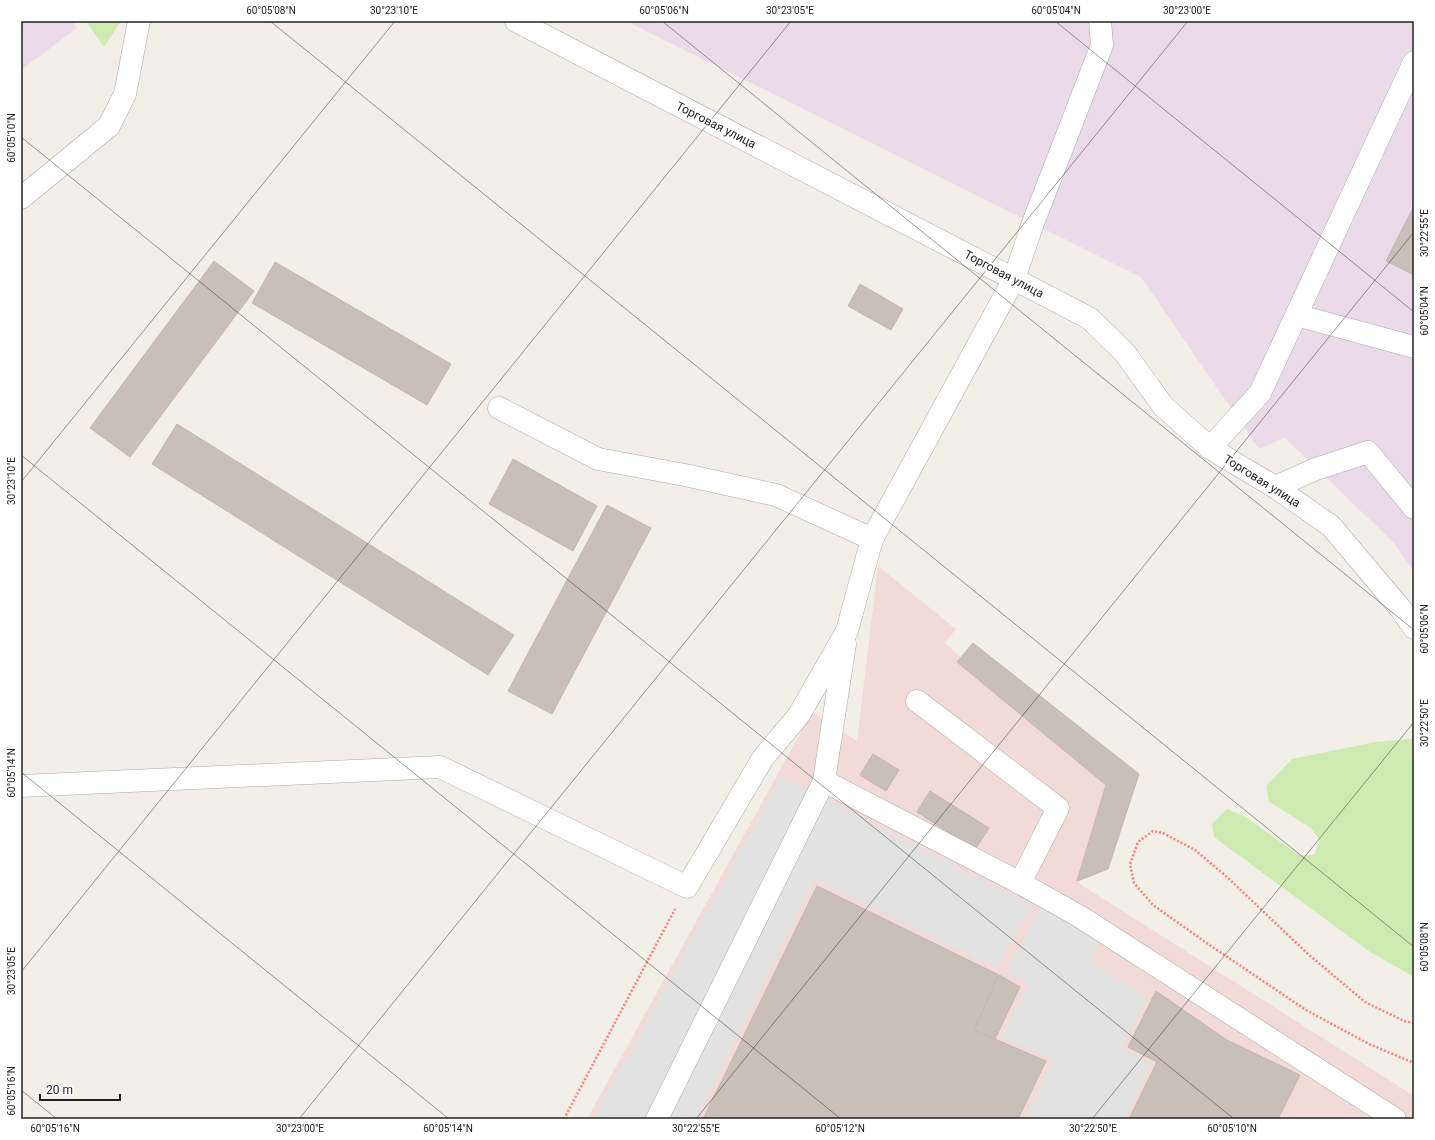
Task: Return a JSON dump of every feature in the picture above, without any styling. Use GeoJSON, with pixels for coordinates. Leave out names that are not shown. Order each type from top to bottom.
{"type":"FeatureCollection","features":[{"type":"Feature","properties":{"kind":"street"},"geometry":{"type":"LineString","coordinates":[[21,198],[109,126],[125,94],[139,21]]}},
{"type":"Feature","properties":{"kind":"street","name":"Торговая улица"},"geometry":{"type":"LineString","coordinates":[[516,21],[1089,318],[1125,352],[1163,406],[1210,448],[1231,462],[1275,486],[1331,526],[1400,608],[1414,628]]}},
{"type":"Feature","properties":{"kind":"street"},"geometry":{"type":"LineString","coordinates":[[657,1119],[824,781],[847,631],[872,539],[1014,279],[1033,223],[1102,45],[1100,21]]}},
{"type":"Feature","properties":{"kind":"street"},"geometry":{"type":"LineString","coordinates":[[1210,448],[1260,393],[1414,62]]}},
{"type":"Feature","properties":{"kind":"street"},"geometry":{"type":"LineString","coordinates":[[1296,315],[1414,347]]}},
{"type":"Feature","properties":{"kind":"street"},"geometry":{"type":"LineString","coordinates":[[499,408],[598,459],[776,494],[872,539]]}},
{"type":"Feature","properties":{"kind":"street"},"geometry":{"type":"LineString","coordinates":[[1275,486],[1316,469],[1368,452],[1414,508]]}},
{"type":"Feature","properties":{"kind":"street"},"geometry":{"type":"LineString","coordinates":[[21,786],[440,767],[687,887],[763,758],[798,715],[847,631]]}},
{"type":"Feature","properties":{"kind":"street"},"geometry":{"type":"LineString","coordinates":[[917,701],[1058,808],[1020,882]]}},
{"type":"Feature","properties":{"kind":"street"},"geometry":{"type":"LineString","coordinates":[[824,781],[1020,882],[1079,916],[1395,1119]]}},
{"type":"Feature","properties":{"kind":"path"},"geometry":{"type":"LineString","coordinates":[[1414,1023],[1404,1021],[1365,1002],[1308,954],[1227,877],[1195,850],[1162,833],[1152,831],[1138,842],[1130,864],[1134,884],[1153,905],[1306,1010],[1369,1044],[1414,1063]]}},
{"type":"Feature","properties":{"kind":"path"},"geometry":{"type":"LineString","coordinates":[[564,1119],[687,887]]}},
{"type":"Feature","properties":{"kind":"shaded area"},"geometry":{"type":"Polygon","coordinates":[[[21,21],[72,21],[77,28],[21,70],[21,21]]]}},
{"type":"Feature","properties":{"kind":"shaded area"},"geometry":{"type":"Polygon","coordinates":[[[626,21],[1414,21],[1414,572],[1394,543],[1285,438],[1259,449],[1141,277],[626,21]]]}},
{"type":"Feature","properties":{"kind":"shaded area"},"geometry":{"type":"Polygon","coordinates":[[[878,566],[956,629],[945,643],[961,657],[973,643],[1139,774],[1108,869],[1077,882],[1414,1096],[1414,1119],[587,1119],[812,712],[857,741],[878,566]]]}},
{"type":"Feature","properties":{"kind":"shaded area"},"geometry":{"type":"Polygon","coordinates":[[[781,777],[1032,905],[997,968],[814,879],[697,1119],[593,1119],[781,777]]]}},
{"type":"Feature","properties":{"kind":"shaded area"},"geometry":{"type":"Polygon","coordinates":[[[1042,906],[1099,942],[1090,961],[1147,998],[1122,1047],[1152,1063],[1124,1119],[1025,1119],[1053,1060],[1001,1037],[1028,985],[1005,972],[1042,906]]]}},
{"type":"Feature","properties":{"kind":"green space"},"geometry":{"type":"Polygon","coordinates":[[[86,21],[121,21],[104,47],[86,21]]]}},
{"type":"Feature","properties":{"kind":"green space"},"geometry":{"type":"Polygon","coordinates":[[[1414,735],[1414,977],[1370,952],[1214,837],[1212,824],[1227,809],[1246,817],[1299,855],[1314,855],[1320,840],[1311,828],[1269,802],[1266,786],[1292,759],[1375,742],[1411,739],[1414,735]]]}},
{"type":"Feature","properties":{"kind":"building"},"geometry":{"type":"Polygon","coordinates":[[[1414,206],[1414,275],[1386,261],[1414,206]]]}},
{"type":"Feature","properties":{"kind":"building"},"geometry":{"type":"Polygon","coordinates":[[[214,261],[254,291],[130,457],[90,428],[214,261]]]}},
{"type":"Feature","properties":{"kind":"building"},"geometry":{"type":"Polygon","coordinates":[[[275,262],[451,364],[427,405],[252,303],[275,262]]]}},
{"type":"Feature","properties":{"kind":"building"},"geometry":{"type":"Polygon","coordinates":[[[860,284],[903,309],[891,330],[848,306],[860,284]]]}},
{"type":"Feature","properties":{"kind":"building"},"geometry":{"type":"Polygon","coordinates":[[[177,424],[514,635],[488,675],[152,464],[177,424]]]}},
{"type":"Feature","properties":{"kind":"building"},"geometry":{"type":"Polygon","coordinates":[[[513,459],[597,506],[573,551],[489,504],[513,459]]]}},
{"type":"Feature","properties":{"kind":"building"},"geometry":{"type":"Polygon","coordinates":[[[607,505],[651,528],[552,714],[508,691],[607,505]]]}},
{"type":"Feature","properties":{"kind":"building"},"geometry":{"type":"Polygon","coordinates":[[[973,643],[1139,774],[1108,869],[1077,881],[1106,785],[957,662],[973,643]]]}},
{"type":"Feature","properties":{"kind":"building"},"geometry":{"type":"Polygon","coordinates":[[[873,754],[899,770],[886,791],[860,775],[873,754]]]}},
{"type":"Feature","properties":{"kind":"building"},"geometry":{"type":"Polygon","coordinates":[[[930,791],[989,828],[975,850],[917,812],[930,791]]]}},
{"type":"Feature","properties":{"kind":"building"},"geometry":{"type":"Polygon","coordinates":[[[817,886],[999,975],[974,1030],[1046,1061],[1018,1119],[703,1119],[817,886]]]}},
{"type":"Feature","properties":{"kind":"building"},"geometry":{"type":"Polygon","coordinates":[[[999,975],[1020,987],[995,1039],[974,1030],[999,975]]]}},
{"type":"Feature","properties":{"kind":"building"},"geometry":{"type":"Polygon","coordinates":[[[1156,991],[1227,1040],[1300,1075],[1278,1119],[1129,1119],[1157,1062],[1128,1047],[1156,991]]]}}]}
